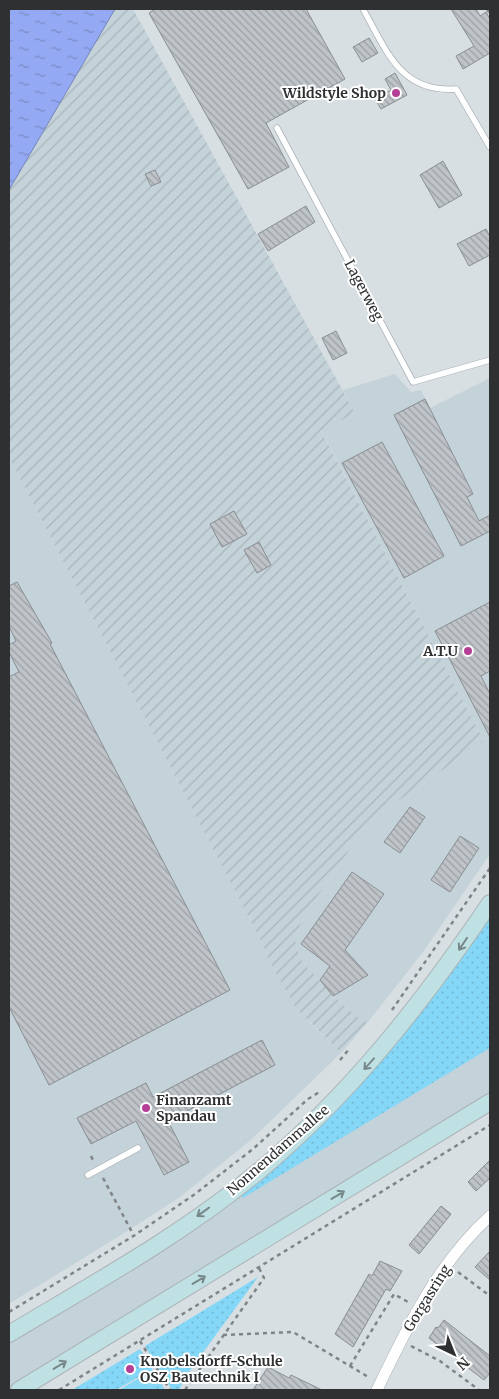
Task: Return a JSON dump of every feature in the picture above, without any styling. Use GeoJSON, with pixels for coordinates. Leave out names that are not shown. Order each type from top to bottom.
{"type":"FeatureCollection","features":[{"type":"Feature","properties":{"kind":"main road","name":"Nonnendammallee"},"geometry":{"type":"LineString","coordinates":[[9,1334],[135,1259],[177,1231],[258,1171],[312,1122],[380,1051],[439,978],[490,903]]}},
{"type":"Feature","properties":{"kind":"main road"},"geometry":{"type":"LineString","coordinates":[[19,1390],[490,1102]]}},
{"type":"Feature","properties":{"kind":"street","name":"Gorgasring"},"geometry":{"type":"LineString","coordinates":[[379,1387],[418,1307],[448,1263],[490,1216]]}},
{"type":"Feature","properties":{"kind":"lane"},"geometry":{"type":"LineString","coordinates":[[363,9],[395,66],[415,83],[440,90],[456,88],[490,147]]}},
{"type":"Feature","properties":{"kind":"lane","name":"Lagerweg"},"geometry":{"type":"LineString","coordinates":[[277,128],[413,382],[490,360]]}},
{"type":"Feature","properties":{"kind":"lane"},"geometry":{"type":"LineString","coordinates":[[88,1175],[138,1148]]}},
{"type":"Feature","properties":{"kind":"path"},"geometry":{"type":"LineString","coordinates":[[488,9],[490,14]]}},
{"type":"Feature","properties":{"kind":"path"},"geometry":{"type":"LineString","coordinates":[[389,1016],[490,868]]}},
{"type":"Feature","properties":{"kind":"path"},"geometry":{"type":"LineString","coordinates":[[340,1060],[350,1048]]}},
{"type":"Feature","properties":{"kind":"path"},"geometry":{"type":"LineString","coordinates":[[9,1312],[135,1235],[195,1194],[253,1150],[324,1088]]}},
{"type":"Feature","properties":{"kind":"path"},"geometry":{"type":"LineString","coordinates":[[59,1390],[490,1125]]}},
{"type":"Feature","properties":{"kind":"path"},"geometry":{"type":"LineString","coordinates":[[91,1156],[132,1232]]}},
{"type":"Feature","properties":{"kind":"path"},"geometry":{"type":"LineString","coordinates":[[185,1390],[264,1278],[259,1267]]}},
{"type":"Feature","properties":{"kind":"path"},"geometry":{"type":"LineString","coordinates":[[458,1272],[490,1296]]}},
{"type":"Feature","properties":{"kind":"path"},"geometry":{"type":"LineString","coordinates":[[350,1366],[394,1294],[418,1307]]}},
{"type":"Feature","properties":{"kind":"path"},"geometry":{"type":"LineString","coordinates":[[223,1335],[293,1332],[350,1366],[379,1387]]}},
{"type":"Feature","properties":{"kind":"path"},"geometry":{"type":"LineString","coordinates":[[140,1341],[170,1390]]}},
{"type":"Feature","properties":{"kind":"path"},"geometry":{"type":"LineString","coordinates":[[401,1341],[440,1360],[479,1390]]}},
{"type":"Feature","properties":{"kind":"shaded area"},"geometry":{"type":"Polygon","coordinates":[[[115,9],[133,9],[355,413],[321,431],[484,741],[375,817],[363,830],[306,913],[300,925],[295,939],[302,961],[333,996],[362,1021],[368,1022],[341,1053],[296,1008],[268,959],[262,943],[9,457],[9,190],[115,9]]]}},
{"type":"Feature","properties":{"kind":"shaded area"},"geometry":{"type":"Polygon","coordinates":[[[395,374],[411,392],[421,390],[430,408],[490,378],[490,854],[423,952],[368,1022],[362,1021],[333,996],[302,961],[295,939],[300,925],[306,913],[363,830],[375,817],[484,741],[321,430],[355,413],[343,390],[395,374]]]}},
{"type":"Feature","properties":{"kind":"shaded area"},"geometry":{"type":"Polygon","coordinates":[[[9,457],[262,943],[268,959],[309,1022],[341,1053],[251,1140],[180,1197],[9,1304],[9,457]]]}},
{"type":"Feature","properties":{"kind":"shaded area"},"geometry":{"type":"Polygon","coordinates":[[[490,914],[490,1048],[243,1198],[240,1194],[378,1064],[444,982],[490,914]]]}},
{"type":"Feature","properties":{"kind":"shaded area"},"geometry":{"type":"Polygon","coordinates":[[[490,1048],[490,1095],[9,1389],[9,1342],[150,1257],[240,1194],[490,1048]]]}},
{"type":"Feature","properties":{"kind":"shaded area"},"geometry":{"type":"Polygon","coordinates":[[[258,1277],[186,1376],[179,1390],[172,1390],[145,1346],[258,1277]]]}},
{"type":"Feature","properties":{"kind":"shaded area","name":"Knobelsdorff-Schule OSZ Bautechnik I"},"geometry":{"type":"Polygon","coordinates":[[[140,1349],[165,1390],[153,1390],[144,1374],[116,1390],[72,1390],[140,1349]]]}},
{"type":"Feature","properties":{"kind":"shaded area"},"geometry":{"type":"Polygon","coordinates":[[[144,1375],[153,1390],[119,1390],[144,1375]]]}},
{"type":"Feature","properties":{"kind":"water"},"geometry":{"type":"Polygon","coordinates":[[[9,9],[115,9],[9,190],[9,9]]]}},
{"type":"Feature","properties":{"kind":"building"},"geometry":{"type":"Polygon","coordinates":[[[155,9],[306,9],[345,79],[266,123],[289,167],[248,189],[149,13],[155,9]]]}},
{"type":"Feature","properties":{"kind":"building"},"geometry":{"type":"Polygon","coordinates":[[[451,9],[476,9],[480,16],[486,12],[490,19],[490,53],[463,69],[456,56],[474,46],[451,9]]]}},
{"type":"Feature","properties":{"kind":"building"},"geometry":{"type":"Polygon","coordinates":[[[369,38],[378,53],[362,62],[353,47],[369,38]]]}},
{"type":"Feature","properties":{"kind":"building","name":"Wildstyle Shop"},"geometry":{"type":"Polygon","coordinates":[[[395,73],[407,95],[381,109],[375,99],[391,90],[385,79],[395,73]]]}},
{"type":"Feature","properties":{"kind":"building"},"geometry":{"type":"Polygon","coordinates":[[[443,161],[462,195],[439,208],[420,175],[443,161]]]}},
{"type":"Feature","properties":{"kind":"building"},"geometry":{"type":"Polygon","coordinates":[[[155,170],[161,182],[151,186],[145,174],[155,170]]]}},
{"type":"Feature","properties":{"kind":"building"},"geometry":{"type":"Polygon","coordinates":[[[306,206],[315,222],[268,251],[258,234],[306,206]]]}},
{"type":"Feature","properties":{"kind":"building"},"geometry":{"type":"Polygon","coordinates":[[[486,229],[490,237],[490,255],[469,266],[457,244],[486,229]]]}},
{"type":"Feature","properties":{"kind":"building"},"geometry":{"type":"Polygon","coordinates":[[[336,331],[347,353],[333,360],[322,338],[336,331]]]}},
{"type":"Feature","properties":{"kind":"building"},"geometry":{"type":"Polygon","coordinates":[[[425,399],[473,494],[467,497],[479,521],[490,515],[490,531],[461,546],[394,415],[425,399]]]}},
{"type":"Feature","properties":{"kind":"building"},"geometry":{"type":"Polygon","coordinates":[[[382,442],[444,556],[404,578],[342,463],[382,442]]]}},
{"type":"Feature","properties":{"kind":"building"},"geometry":{"type":"Polygon","coordinates":[[[234,511],[247,534],[222,547],[210,524],[234,511]]]}},
{"type":"Feature","properties":{"kind":"building"},"geometry":{"type":"Polygon","coordinates":[[[259,542],[271,565],[257,573],[244,550],[259,542]]]}},
{"type":"Feature","properties":{"kind":"building"},"geometry":{"type":"Polygon","coordinates":[[[17,582],[52,643],[50,644],[230,990],[49,1085],[9,1007],[9,677],[19,672],[9,652],[9,645],[16,641],[9,626],[9,586],[17,582]]]}},
{"type":"Feature","properties":{"kind":"building","name":"A.T.U"},"geometry":{"type":"Polygon","coordinates":[[[490,602],[490,671],[481,676],[490,694],[490,737],[435,631],[490,602]]]}},
{"type":"Feature","properties":{"kind":"building"},"geometry":{"type":"Polygon","coordinates":[[[410,807],[425,817],[400,853],[384,842],[410,807]]]}},
{"type":"Feature","properties":{"kind":"building"},"geometry":{"type":"Polygon","coordinates":[[[460,836],[479,848],[450,892],[431,880],[460,836]]]}},
{"type":"Feature","properties":{"kind":"building"},"geometry":{"type":"Polygon","coordinates":[[[352,872],[384,894],[345,950],[368,975],[333,996],[320,980],[330,966],[301,944],[352,872]]]}},
{"type":"Feature","properties":{"kind":"building","name":"Finanzamt Spandau"},"geometry":{"type":"Polygon","coordinates":[[[262,1040],[275,1065],[168,1121],[189,1162],[164,1175],[136,1121],[91,1144],[77,1118],[146,1083],[153,1097],[262,1040]]]}},
{"type":"Feature","properties":{"kind":"building"},"geometry":{"type":"Polygon","coordinates":[[[490,1160],[490,1178],[476,1191],[468,1182],[490,1160]]]}},
{"type":"Feature","properties":{"kind":"building"},"geometry":{"type":"Polygon","coordinates":[[[441,1206],[451,1214],[419,1254],[409,1245],[441,1206]]]}},
{"type":"Feature","properties":{"kind":"building"},"geometry":{"type":"Polygon","coordinates":[[[490,1251],[490,1280],[475,1267],[490,1251]]]}},
{"type":"Feature","properties":{"kind":"building"},"geometry":{"type":"Polygon","coordinates":[[[380,1261],[402,1271],[390,1291],[386,1289],[353,1347],[335,1334],[369,1274],[372,1276],[380,1261]]]}},
{"type":"Feature","properties":{"kind":"building"},"geometry":{"type":"Polygon","coordinates":[[[444,1320],[490,1356],[490,1373],[484,1380],[429,1338],[436,1327],[438,1328],[444,1320]]]}},
{"type":"Feature","properties":{"kind":"building"},"geometry":{"type":"Polygon","coordinates":[[[268,1367],[289,1378],[291,1375],[322,1390],[253,1390],[268,1367]]]}},
{"type":"Feature","properties":{"kind":"place","name":"Wildstyle Shop"},"geometry":{"type":"Point","coordinates":[396,93]}},
{"type":"Feature","properties":{"kind":"place","name":"A.T.U"},"geometry":{"type":"Point","coordinates":[468,651]}},
{"type":"Feature","properties":{"kind":"place","name":"Finanzamt Spandau"},"geometry":{"type":"Point","coordinates":[146,1108]}},
{"type":"Feature","properties":{"kind":"place","name":"Knobelsdorff-Schule OSZ Bautechnik I"},"geometry":{"type":"Point","coordinates":[130,1369]}}]}
